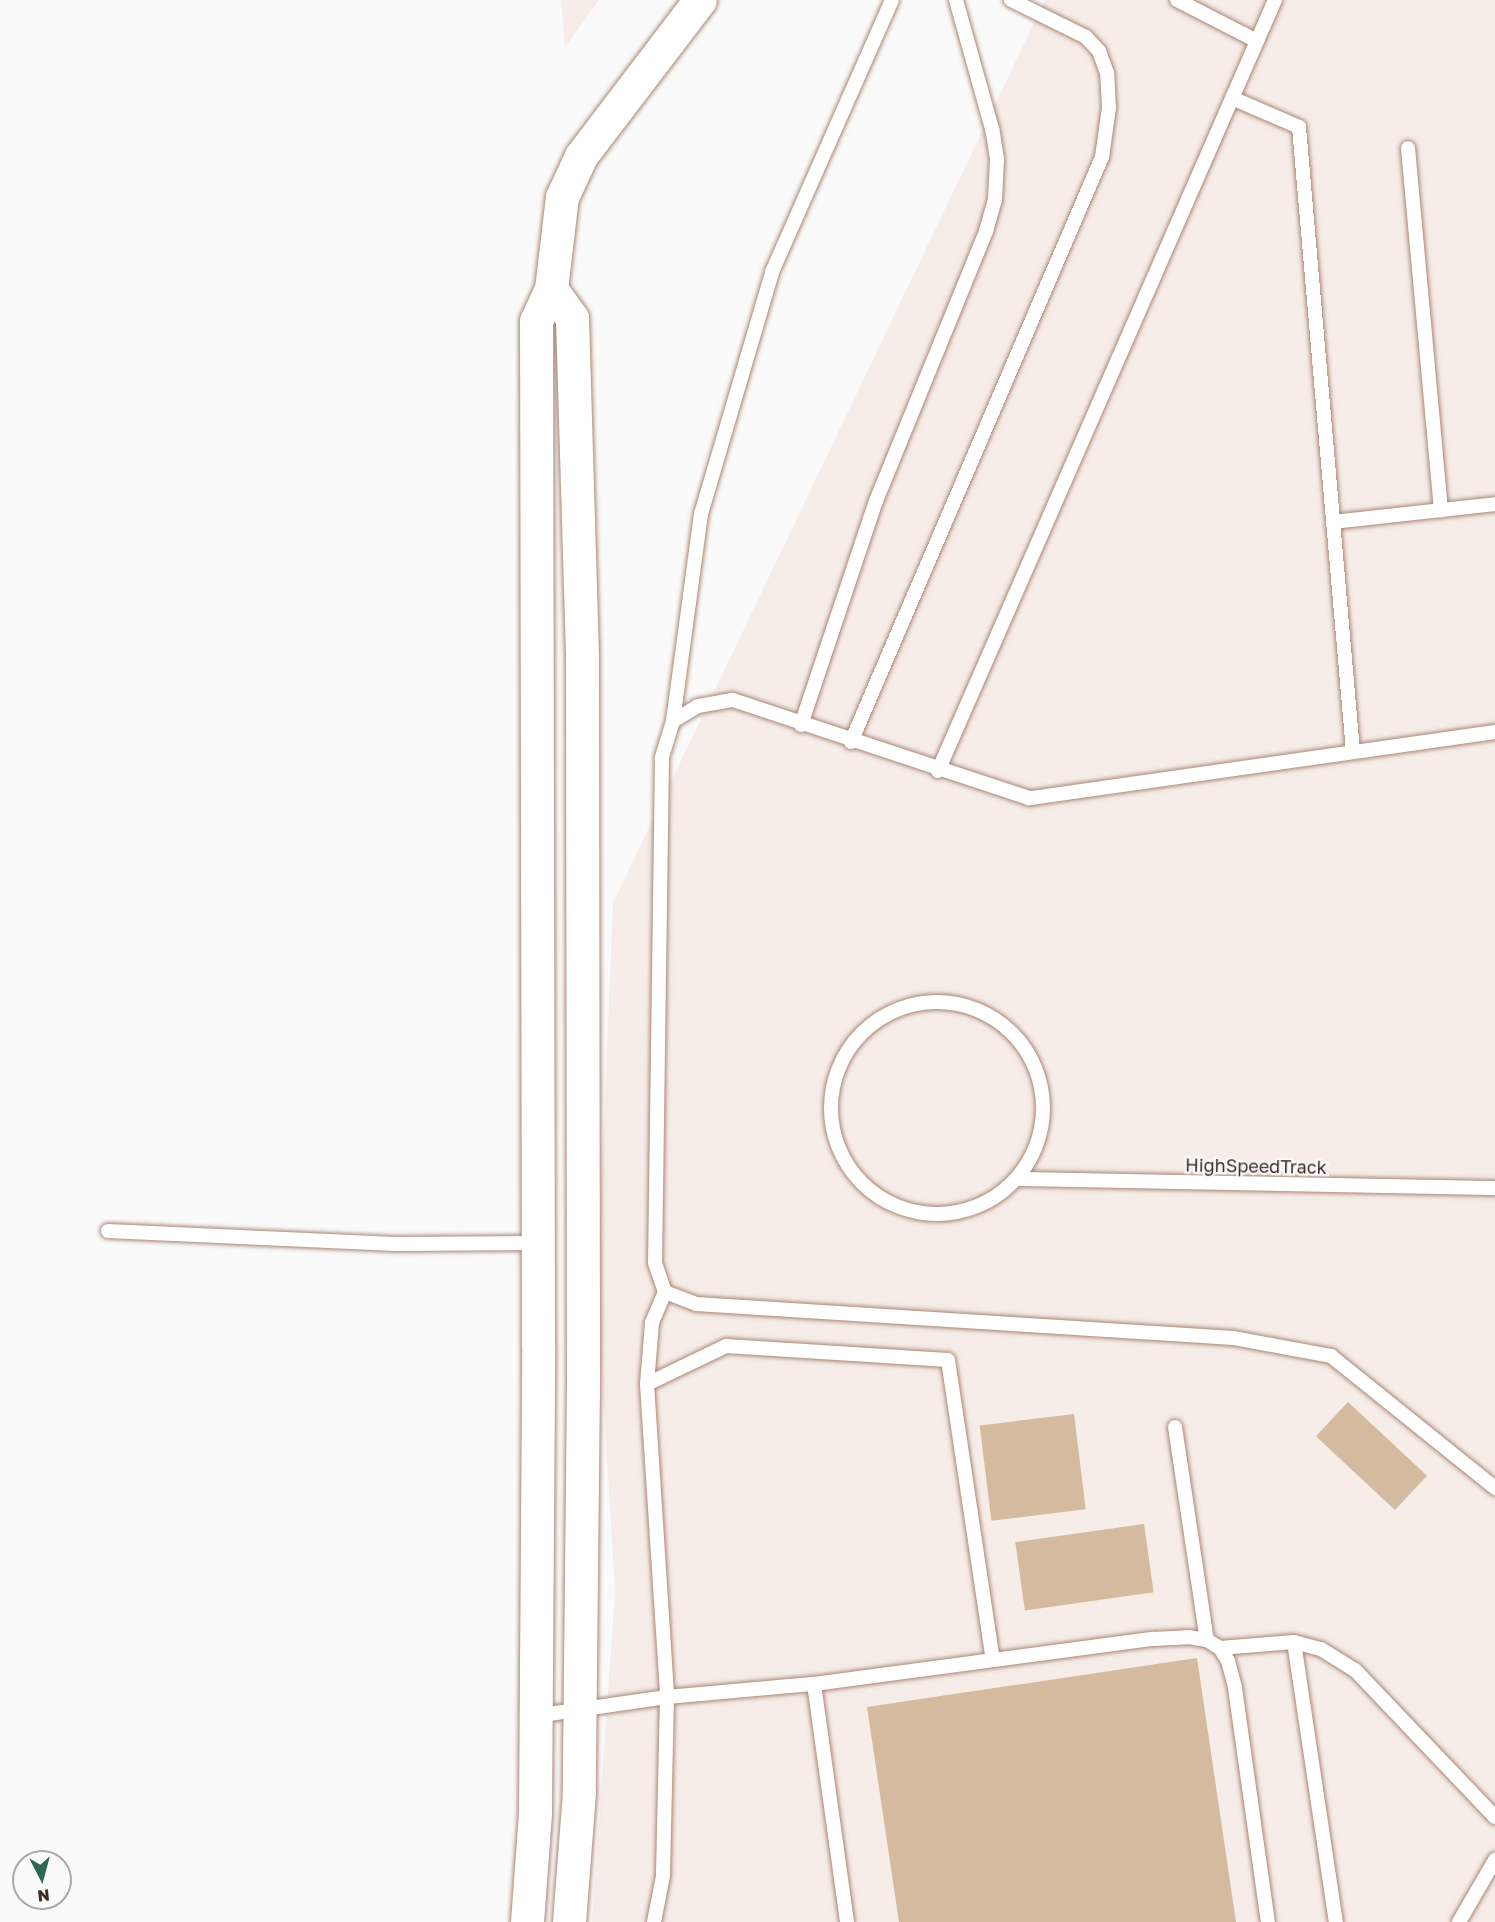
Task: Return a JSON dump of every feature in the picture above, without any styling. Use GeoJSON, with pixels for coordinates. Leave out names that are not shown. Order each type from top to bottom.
{"type":"FeatureCollection","features":[{"type":"Feature","properties":{"kind":"street"},"geometry":{"type":"LineString","coordinates":[[527,1922],[535,1813],[538,1244],[537,321],[551,289],[562,197],[581,156],[700,0]]}},
{"type":"Feature","properties":{"kind":"street"},"geometry":{"type":"LineString","coordinates":[[551,289],[572,318],[582,659],[583,1191],[579,1712],[576,1850],[569,1922]]}},
{"type":"Feature","properties":{"kind":"street"},"geometry":{"type":"LineString","coordinates":[[538,1192],[583,1191]]}},
{"type":"Feature","properties":{"kind":"lane"},"geometry":{"type":"LineString","coordinates":[[654,1922],[663,1876],[667,1696],[647,1384],[652,1323],[664,1292],[655,1263],[662,758],[673,721],[701,514],[772,272],[892,0]]}},
{"type":"Feature","properties":{"kind":"lane"},"geometry":{"type":"LineString","coordinates":[[801,725],[876,501],[986,231],[995,200],[997,159],[993,129],[956,0]]}},
{"type":"Feature","properties":{"kind":"lane"},"geometry":{"type":"LineString","coordinates":[[851,742],[1102,156],[1109,108],[1107,73],[1099,51],[1086,37],[1011,0]]}},
{"type":"Feature","properties":{"kind":"lane"},"geometry":{"type":"LineString","coordinates":[[1177,0],[1257,41]]}},
{"type":"Feature","properties":{"kind":"lane"},"geometry":{"type":"LineString","coordinates":[[938,771],[1275,0]]}},
{"type":"Feature","properties":{"kind":"lane"},"geometry":{"type":"LineString","coordinates":[[1232,98],[1299,128],[1353,753]]}},
{"type":"Feature","properties":{"kind":"lane"},"geometry":{"type":"LineString","coordinates":[[1408,148],[1441,511]]}},
{"type":"Feature","properties":{"kind":"lane"},"geometry":{"type":"LineString","coordinates":[[1333,522],[1495,504]]}},
{"type":"Feature","properties":{"kind":"lane"},"geometry":{"type":"LineString","coordinates":[[673,721],[698,706],[732,700],[938,771],[1029,798],[1495,732]]}},
{"type":"Feature","properties":{"kind":"lane"},"geometry":{"type":"LineString","coordinates":[[930,1001],[967,1006],[1000,1022],[1026,1048],[1041,1082],[1044,1119],[1035,1151],[1017,1179],[991,1200],[960,1212],[927,1215],[894,1206],[866,1189],[845,1163],[832,1133],[830,1095],[841,1060],[863,1031],[894,1010],[930,1001]]}},
{"type":"Feature","properties":{"kind":"lane","name":"HighSpeedTrack"},"geometry":{"type":"LineString","coordinates":[[1017,1179],[1495,1188]]}},
{"type":"Feature","properties":{"kind":"lane"},"geometry":{"type":"LineString","coordinates":[[108,1231],[395,1244],[538,1244]]}},
{"type":"Feature","properties":{"kind":"lane"},"geometry":{"type":"LineString","coordinates":[[664,1292],[696,1304],[1233,1338],[1330,1356],[1495,1488]]}},
{"type":"Feature","properties":{"kind":"lane"},"geometry":{"type":"LineString","coordinates":[[647,1384],[726,1347],[948,1360],[993,1660]]}},
{"type":"Feature","properties":{"kind":"lane"},"geometry":{"type":"LineString","coordinates":[[1175,1426],[1207,1640]]}},
{"type":"Feature","properties":{"kind":"lane"},"geometry":{"type":"LineString","coordinates":[[535,1716],[579,1712],[667,1696],[814,1684],[1153,1639],[1188,1637],[1207,1640],[1220,1648],[1228,1661],[1235,1688],[1268,1922]]}},
{"type":"Feature","properties":{"kind":"lane"},"geometry":{"type":"LineString","coordinates":[[1220,1648],[1294,1642],[1322,1649],[1355,1670],[1495,1817]]}},
{"type":"Feature","properties":{"kind":"lane"},"geometry":{"type":"LineString","coordinates":[[1294,1642],[1336,1922]]}},
{"type":"Feature","properties":{"kind":"lane"},"geometry":{"type":"LineString","coordinates":[[814,1684],[848,1922]]}},
{"type":"Feature","properties":{"kind":"lane"},"geometry":{"type":"LineString","coordinates":[[1459,1922],[1495,1860]]}},
{"type":"Feature","properties":{"kind":"shaded area"},"geometry":{"type":"Polygon","coordinates":[[[561,0],[599,0],[565,47],[561,0]]]}},
{"type":"Feature","properties":{"kind":"shaded area"},"geometry":{"type":"Polygon","coordinates":[[[1045,0],[1495,0],[1495,1922],[592,1922],[615,1592],[597,1294],[613,903],[1045,0]]]}},
{"type":"Feature","properties":{"kind":"building"},"geometry":{"type":"Polygon","coordinates":[[[1348,1402],[1427,1476],[1395,1510],[1316,1436],[1348,1402]]]}},
{"type":"Feature","properties":{"kind":"building"},"geometry":{"type":"Polygon","coordinates":[[[1074,1414],[1086,1509],[991,1521],[980,1426],[1074,1414]]]}},
{"type":"Feature","properties":{"kind":"building"},"geometry":{"type":"Polygon","coordinates":[[[1144,1524],[1154,1592],[1025,1610],[1015,1542],[1144,1524]]]}},
{"type":"Feature","properties":{"kind":"building"},"geometry":{"type":"Polygon","coordinates":[[[1197,1658],[1236,1922],[899,1922],[867,1707],[1197,1658]]]}}]}
